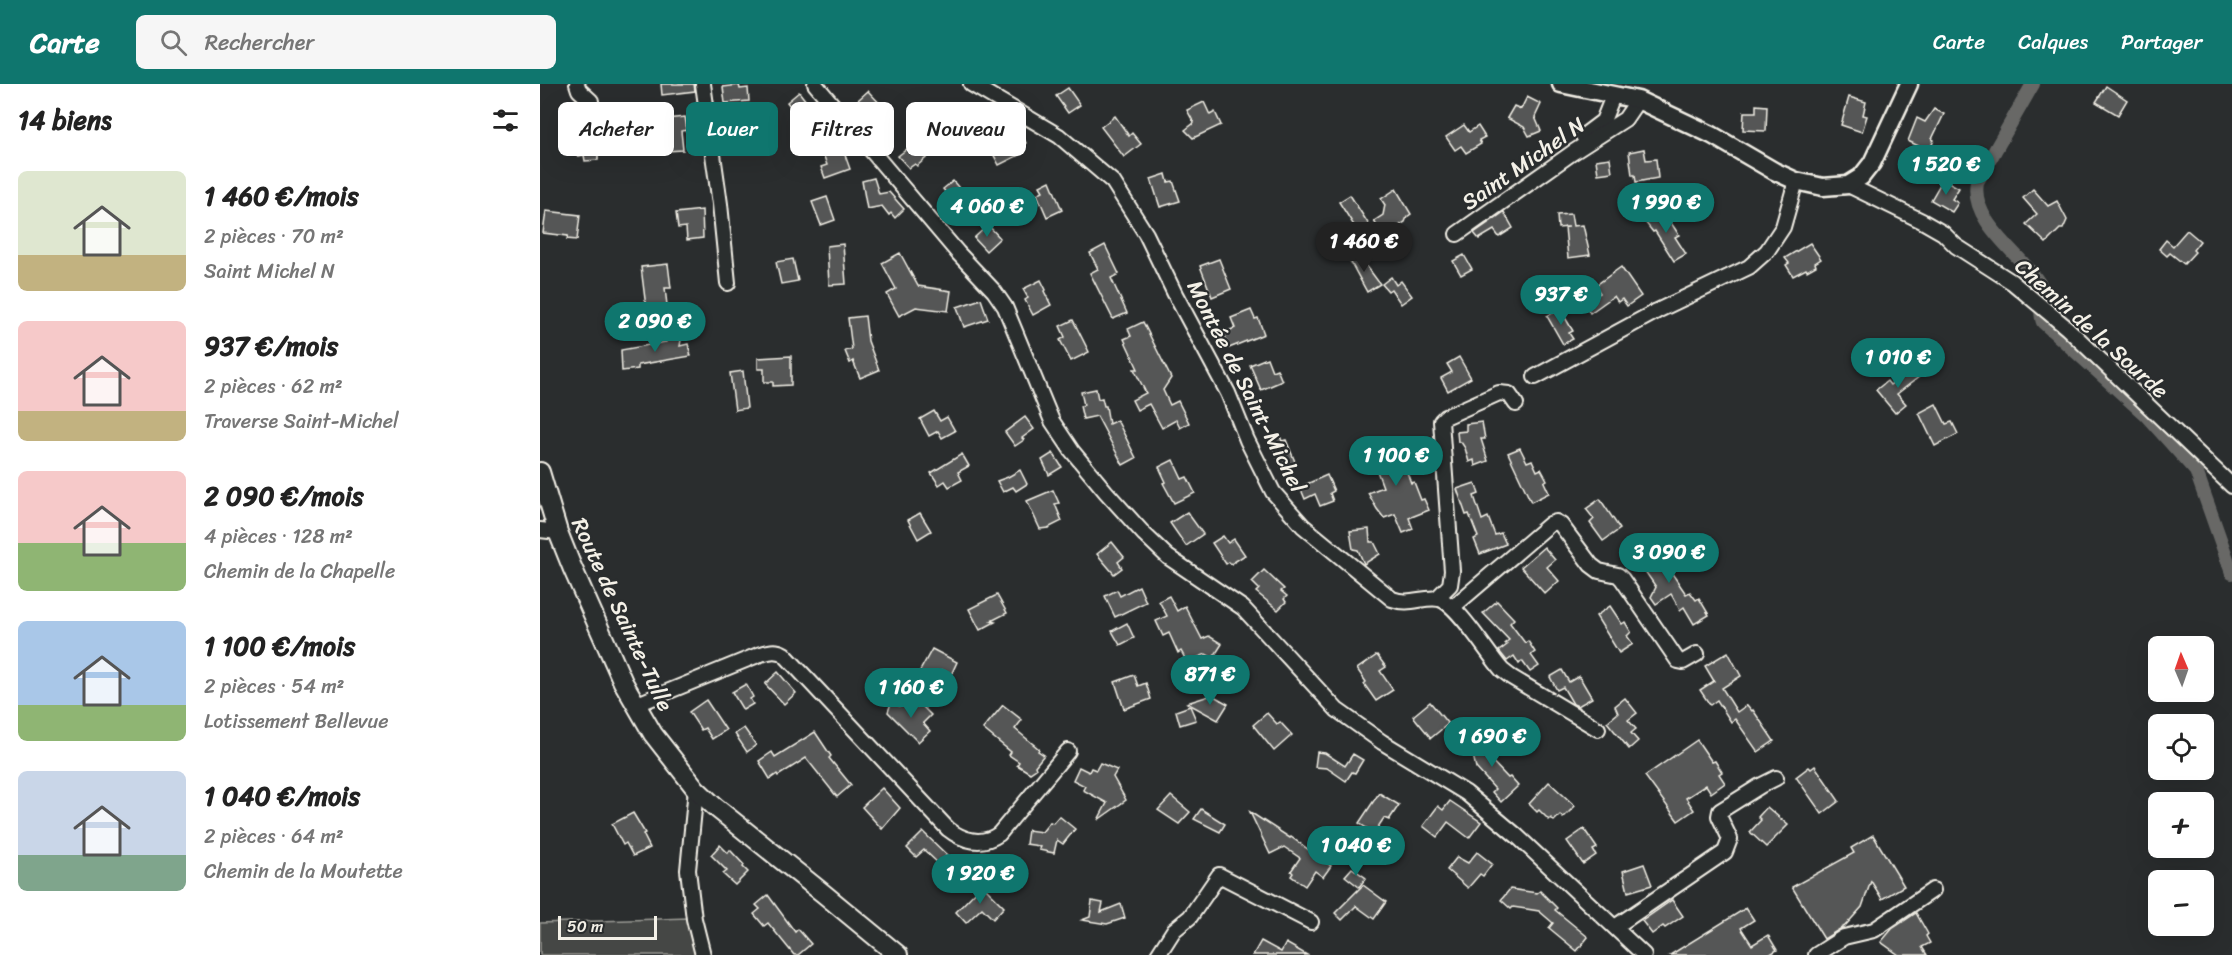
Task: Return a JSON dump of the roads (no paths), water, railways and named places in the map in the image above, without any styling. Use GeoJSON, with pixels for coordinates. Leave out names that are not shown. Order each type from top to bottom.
{"type":"FeatureCollection","features":[{"type":"Feature","properties":{"kind":"main road","name":"Route de Sainte-Tulle"},"geometry":{"type":"LineString","coordinates":[[540,472],[549,531],[635,705],[653,734],[696,789],[728,818],[898,955]]}},
{"type":"Feature","properties":{"kind":"street"},"geometry":{"type":"LineString","coordinates":[[577,84],[579,90],[591,101]]}},
{"type":"Feature","properties":{"kind":"street"},"geometry":{"type":"LineString","coordinates":[[703,84],[720,204],[728,283]]}},
{"type":"Feature","properties":{"kind":"street"},"geometry":{"type":"LineString","coordinates":[[815,84],[958,254],[994,291],[1005,307],[1052,421],[1072,451],[1144,534],[1168,557],[1243,608],[1337,710],[1382,742],[1466,793],[1517,836],[1644,955]]}},
{"type":"Feature","properties":{"kind":"street","name":"Montée de Saint-Michel"},"geometry":{"type":"LineString","coordinates":[[971,84],[1059,136],[1105,174],[1119,189],[1146,234],[1228,393],[1263,473],[1285,507],[1303,526],[1392,599],[1408,603],[1437,598]]}},
{"type":"Feature","properties":{"kind":"street"},"geometry":{"type":"LineString","coordinates":[[1561,84],[1638,100],[1712,135],[1774,171],[1796,181],[1823,187],[1848,185],[1861,177],[1872,163],[1909,84]]}},
{"type":"Feature","properties":{"kind":"street"},"geometry":{"type":"LineString","coordinates":[[1517,181],[1603,121],[1613,96]]}},
{"type":"Feature","properties":{"kind":"street","name":"Saint Michel N"},"geometry":{"type":"LineString","coordinates":[[1457,234],[1572,153],[1625,119],[1638,100]]}},
{"type":"Feature","properties":{"kind":"street"},"geometry":{"type":"LineString","coordinates":[[1535,377],[1658,311],[1749,267],[1767,251],[1783,227],[1796,181]]}},
{"type":"Feature","properties":{"kind":"street","name":"Chemin de la Sourde"},"geometry":{"type":"LineString","coordinates":[[1848,185],[1923,221],[1943,233],[1956,246],[2003,274],[2101,360],[2232,486]]}},
{"type":"Feature","properties":{"kind":"street"},"geometry":{"type":"LineString","coordinates":[[1516,404],[1509,394],[1499,393],[1444,417],[1441,421],[1452,571],[1450,585],[1437,598],[1453,607],[1502,670],[1598,729]]}},
{"type":"Feature","properties":{"kind":"street"},"geometry":{"type":"LineString","coordinates":[[1453,607],[1550,524],[1556,522],[1561,525],[1595,568],[1618,575],[1622,579],[1678,662],[1683,662],[1697,654]]}},
{"type":"Feature","properties":{"kind":"street"},"geometry":{"type":"LineString","coordinates":[[635,705],[768,651],[784,654],[948,830],[972,841],[989,840],[999,834],[1068,752]]}},
{"type":"Feature","properties":{"kind":"street"},"geometry":{"type":"LineString","coordinates":[[1615,927],[1725,852],[1731,839],[1719,816],[1720,811],[1776,778]]}},
{"type":"Feature","properties":{"kind":"street"},"geometry":{"type":"LineString","coordinates":[[696,789],[688,870],[694,919],[703,955]]}},
{"type":"Feature","properties":{"kind":"street"},"geometry":{"type":"LineString","coordinates":[[1158,955],[1174,930],[1191,917],[1219,875],[1311,922]]}},
{"type":"Feature","properties":{"kind":"street"},"geometry":{"type":"LineString","coordinates":[[1815,955],[1844,937],[1874,930],[1932,890]]}},
{"type":"Feature","properties":{"kind":"waterway"},"geometry":{"type":"LineString","coordinates":[[2033,84],[1977,182],[1976,194],[1979,205],[1991,227],[2040,285],[2043,322],[2146,415],[2196,471],[2232,573]]}}]}
